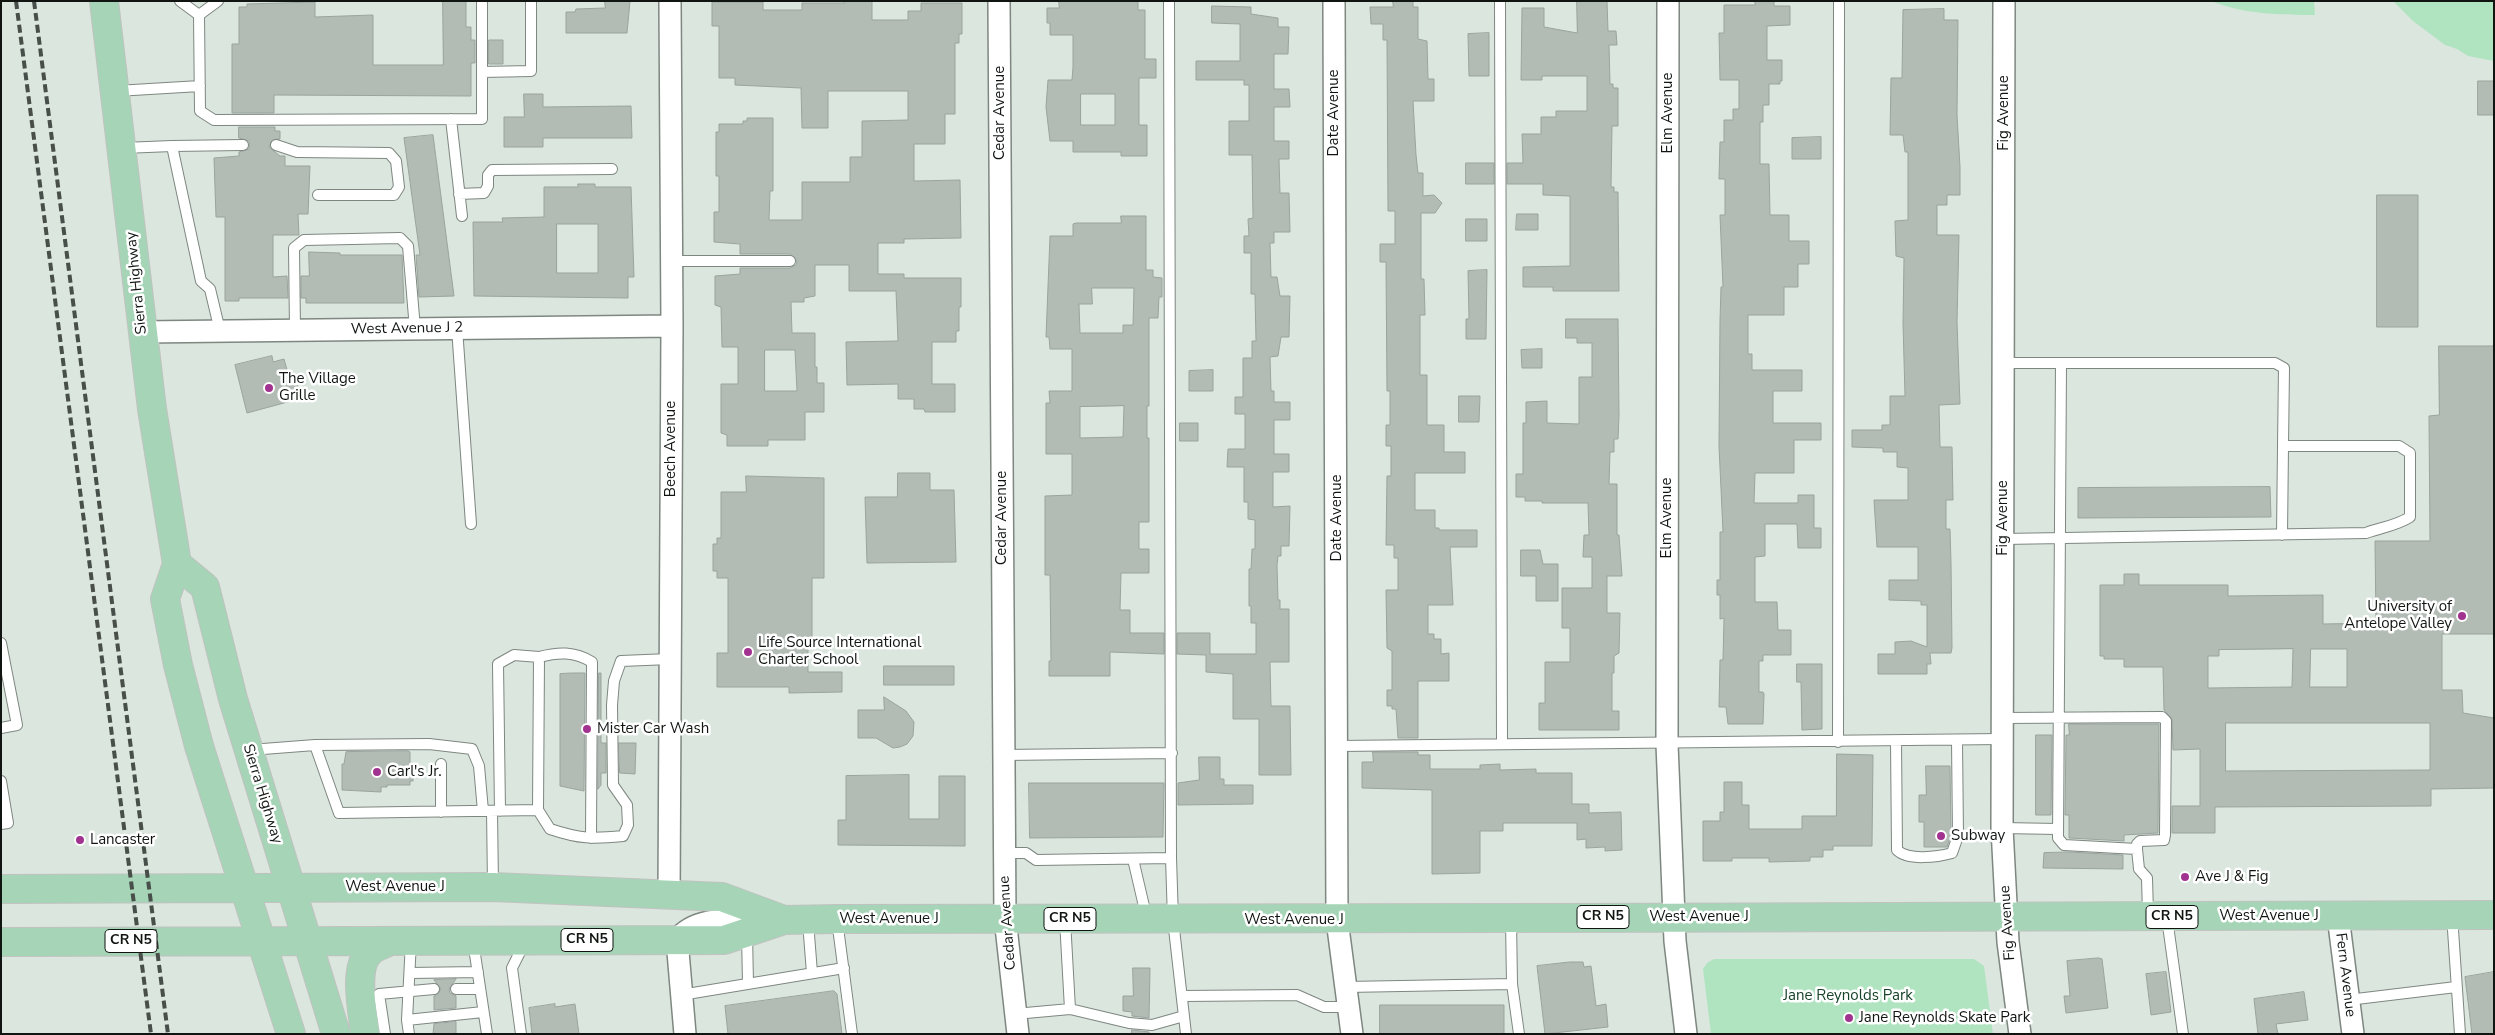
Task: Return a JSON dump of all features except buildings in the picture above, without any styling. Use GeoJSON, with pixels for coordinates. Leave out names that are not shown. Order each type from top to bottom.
{"type":"FeatureCollection","features":[{"type":"Feature","properties":{"kind":"main road","name":"Sierra Highway"},"geometry":{"type":"LineString","coordinates":[[104,1],[156,441],[177,564],[165,599],[171,633],[196,736],[291,1034]]}},
{"type":"Feature","properties":{"kind":"main road","name":"Sierra Highway"},"geometry":{"type":"LineString","coordinates":[[177,564],[205,587],[233,698],[306,942],[336,1034]]}},
{"type":"Feature","properties":{"kind":"main road","name":"West Avenue J"},"geometry":{"type":"LineString","coordinates":[[1,889],[493,887],[722,897],[796,920]]}},
{"type":"Feature","properties":{"kind":"main road","name":"West Avenue J"},"geometry":{"type":"LineString","coordinates":[[1,942],[724,940],[796,920],[837,919],[1337,920],[1674,916],[2157,917],[2494,915]]}},
{"type":"Feature","properties":{"kind":"main road"},"geometry":{"type":"LineString","coordinates":[[365,1034],[361,1001],[362,962],[370,951],[400,942]]}},
{"type":"Feature","properties":{"kind":"street","name":"Beech Avenue"},"geometry":{"type":"LineString","coordinates":[[669,896],[672,326],[670,1]]}},
{"type":"Feature","properties":{"kind":"street","name":"Cedar Avenue"},"geometry":{"type":"LineString","coordinates":[[999,1],[1004,918],[1017,1024]]}},
{"type":"Feature","properties":{"kind":"street","name":"Date Avenue"},"geometry":{"type":"LineString","coordinates":[[1334,1],[1338,746],[1337,920],[1352,1034]]}},
{"type":"Feature","properties":{"kind":"street","name":"Elm Avenue"},"geometry":{"type":"LineString","coordinates":[[1668,1],[1667,744],[1674,916],[1686,1034]]}},
{"type":"Feature","properties":{"kind":"street","name":"Fig Avenue"},"geometry":{"type":"LineString","coordinates":[[2004,1],[2002,828],[2007,916],[2020,1034]]}},
{"type":"Feature","properties":{"kind":"street","name":"West Avenue J 2"},"geometry":{"type":"LineString","coordinates":[[142,332],[672,326]]}},
{"type":"Feature","properties":{"kind":"street","name":"Fern Avenue"},"geometry":{"type":"LineString","coordinates":[[2338,916],[2353,1034]]}},
{"type":"Feature","properties":{"kind":"street"},"geometry":{"type":"LineString","coordinates":[[685,1034],[677,940],[684,930],[701,922],[796,920]]}},
{"type":"Feature","properties":{"kind":"lane"},"geometry":{"type":"LineString","coordinates":[[180,1],[199,15]]}},
{"type":"Feature","properties":{"kind":"lane"},"geometry":{"type":"LineString","coordinates":[[199,15],[218,1]]}},
{"type":"Feature","properties":{"kind":"lane"},"geometry":{"type":"LineString","coordinates":[[199,15],[200,111],[214,120],[482,119],[482,1]]}},
{"type":"Feature","properties":{"kind":"lane"},"geometry":{"type":"LineString","coordinates":[[482,72],[531,71],[531,1]]}},
{"type":"Feature","properties":{"kind":"lane"},"geometry":{"type":"LineString","coordinates":[[1160,920],[1172,858],[1169,1]]}},
{"type":"Feature","properties":{"kind":"lane"},"geometry":{"type":"LineString","coordinates":[[1500,1],[1502,744]]}},
{"type":"Feature","properties":{"kind":"lane"},"geometry":{"type":"LineString","coordinates":[[1838,742],[1839,1]]}},
{"type":"Feature","properties":{"kind":"lane"},"geometry":{"type":"LineString","coordinates":[[115,91],[200,86]]}},
{"type":"Feature","properties":{"kind":"lane"},"geometry":{"type":"LineString","coordinates":[[451,119],[462,216]]}},
{"type":"Feature","properties":{"kind":"lane"},"geometry":{"type":"LineString","coordinates":[[122,149],[243,145]]}},
{"type":"Feature","properties":{"kind":"lane"},"geometry":{"type":"LineString","coordinates":[[276,145],[297,152],[389,153],[396,161],[400,186],[394,195],[318,195]]}},
{"type":"Feature","properties":{"kind":"lane"},"geometry":{"type":"LineString","coordinates":[[172,146],[202,281],[210,289],[220,331]]}},
{"type":"Feature","properties":{"kind":"lane"},"geometry":{"type":"LineString","coordinates":[[459,194],[484,193],[488,186],[488,175],[492,170],[612,169]]}},
{"type":"Feature","properties":{"kind":"lane"},"geometry":{"type":"LineString","coordinates":[[295,330],[294,248],[304,240],[400,238],[408,246],[415,328]]}},
{"type":"Feature","properties":{"kind":"lane"},"geometry":{"type":"LineString","coordinates":[[672,262],[790,262]]}},
{"type":"Feature","properties":{"kind":"lane"},"geometry":{"type":"LineString","coordinates":[[458,328],[471,524]]}},
{"type":"Feature","properties":{"kind":"lane"},"geometry":{"type":"LineString","coordinates":[[2003,363],[2275,363],[2284,368],[2282,535]]}},
{"type":"Feature","properties":{"kind":"lane"},"geometry":{"type":"LineString","coordinates":[[2061,363],[2058,838],[2064,845],[2137,849]]}},
{"type":"Feature","properties":{"kind":"lane"},"geometry":{"type":"LineString","coordinates":[[2003,538],[2366,533],[2381,528],[2398,526],[2410,517],[2410,453],[2399,446],[2283,446]]}},
{"type":"Feature","properties":{"kind":"lane"},"geometry":{"type":"LineString","coordinates":[[1,643],[17,726],[1,728]]}},
{"type":"Feature","properties":{"kind":"lane"},"geometry":{"type":"LineString","coordinates":[[493,887],[492,811],[498,664],[514,655],[539,657],[553,653],[578,654],[592,662],[591,838]]}},
{"type":"Feature","properties":{"kind":"lane"},"geometry":{"type":"LineString","coordinates":[[539,657],[538,810],[550,829],[577,838],[623,836],[628,825],[627,806],[613,785],[612,705],[614,682],[621,661],[670,659]]}},
{"type":"Feature","properties":{"kind":"lane"},"geometry":{"type":"LineString","coordinates":[[2002,718],[2162,717],[2166,721],[2165,835],[2164,840],[2140,840],[2137,844],[2138,869],[2147,878],[2183,1034]]}},
{"type":"Feature","properties":{"kind":"lane"},"geometry":{"type":"LineString","coordinates":[[1338,746],[2002,739]]}},
{"type":"Feature","properties":{"kind":"lane"},"geometry":{"type":"LineString","coordinates":[[1896,741],[1897,850],[1900,854],[1908,856],[1942,856],[1952,853],[1958,836],[1957,740]]}},
{"type":"Feature","properties":{"kind":"lane"},"geometry":{"type":"LineString","coordinates":[[249,750],[315,745],[429,744],[472,748],[492,811]]}},
{"type":"Feature","properties":{"kind":"lane"},"geometry":{"type":"LineString","coordinates":[[315,745],[339,813],[538,810]]}},
{"type":"Feature","properties":{"kind":"lane"},"geometry":{"type":"LineString","coordinates":[[1003,754],[1172,753]]}},
{"type":"Feature","properties":{"kind":"lane"},"geometry":{"type":"LineString","coordinates":[[441,764],[441,812]]}},
{"type":"Feature","properties":{"kind":"lane"},"geometry":{"type":"LineString","coordinates":[[1,781],[8,823],[1,824]]}},
{"type":"Feature","properties":{"kind":"lane"},"geometry":{"type":"LineString","coordinates":[[2002,828],[2058,828]]}},
{"type":"Feature","properties":{"kind":"lane"},"geometry":{"type":"LineString","coordinates":[[1004,853],[1026,853],[1036,860],[1172,858]]}},
{"type":"Feature","properties":{"kind":"lane"},"geometry":{"type":"LineString","coordinates":[[1133,859],[1160,920],[1182,996],[1186,1034]]}},
{"type":"Feature","properties":{"kind":"lane"},"geometry":{"type":"LineString","coordinates":[[2452,915],[2460,1034]]}},
{"type":"Feature","properties":{"kind":"lane"},"geometry":{"type":"LineString","coordinates":[[1511,917],[1512,984],[1519,1034]]}},
{"type":"Feature","properties":{"kind":"lane"},"geometry":{"type":"LineString","coordinates":[[837,919],[852,1034]]}},
{"type":"Feature","properties":{"kind":"lane"},"geometry":{"type":"LineString","coordinates":[[1065,919],[1070,1009]]}},
{"type":"Feature","properties":{"kind":"lane"},"geometry":{"type":"LineString","coordinates":[[796,920],[812,973]]}},
{"type":"Feature","properties":{"kind":"lane"},"geometry":{"type":"LineString","coordinates":[[748,932],[748,983]]}},
{"type":"Feature","properties":{"kind":"lane"},"geometry":{"type":"LineString","coordinates":[[520,1034],[512,968],[526,940]]}},
{"type":"Feature","properties":{"kind":"lane"},"geometry":{"type":"LineString","coordinates":[[473,941],[486,1034]]}},
{"type":"Feature","properties":{"kind":"lane"},"geometry":{"type":"LineString","coordinates":[[400,942],[410,973],[408,1034]]}},
{"type":"Feature","properties":{"kind":"lane"},"geometry":{"type":"LineString","coordinates":[[681,995],[844,968]]}},
{"type":"Feature","properties":{"kind":"lane"},"geometry":{"type":"LineString","coordinates":[[410,973],[478,972]]}},
{"type":"Feature","properties":{"kind":"lane"},"geometry":{"type":"LineString","coordinates":[[1182,996],[1297,995],[1324,1007],[1347,997],[1512,984]]}},
{"type":"Feature","properties":{"kind":"lane"},"geometry":{"type":"LineString","coordinates":[[2348,1000],[2456,987]]}},
{"type":"Feature","properties":{"kind":"lane"},"geometry":{"type":"LineString","coordinates":[[385,1034],[379,994],[434,989]]}},
{"type":"Feature","properties":{"kind":"lane"},"geometry":{"type":"LineString","coordinates":[[456,989],[480,989]]}},
{"type":"Feature","properties":{"kind":"lane"},"geometry":{"type":"LineString","coordinates":[[1017,1024],[1070,1009],[1136,1024],[1152,1025],[1184,1016]]}},
{"type":"Feature","properties":{"kind":"lane"},"geometry":{"type":"LineString","coordinates":[[407,1020],[483,1012]]}},
{"type":"Feature","properties":{"kind":"green space"},"geometry":{"type":"Polygon","coordinates":[[[2211,1],[2314,1],[2315,15],[2249,11],[2211,1]]]}},
{"type":"Feature","properties":{"kind":"green space"},"geometry":{"type":"Polygon","coordinates":[[[2393,1],[2494,1],[2494,61],[2468,56],[2457,49],[2445,45],[2413,21],[2393,1]]]}},
{"type":"Feature","properties":{"kind":"green space","name":"Jane Reynolds Park"},"geometry":{"type":"Polygon","coordinates":[[[1714,959],[1974,959],[1984,966],[1993,1034],[1711,1034],[1703,969],[1707,963],[1714,959]]]}},
{"type":"Feature","properties":{"kind":"railway"},"geometry":{"type":"LineString","coordinates":[[16,1],[151,1034]]}},
{"type":"Feature","properties":{"kind":"railway"},"geometry":{"type":"LineString","coordinates":[[34,1],[168,1034]]}},
{"type":"Feature","properties":{"kind":"place","name":"The Village Grille"},"geometry":{"type":"Point","coordinates":[269,388]}},
{"type":"Feature","properties":{"kind":"place","name":"University of Antelope Valley"},"geometry":{"type":"Point","coordinates":[2462,616]}},
{"type":"Feature","properties":{"kind":"place","name":"Life Source International Charter School"},"geometry":{"type":"Point","coordinates":[748,652]}},
{"type":"Feature","properties":{"kind":"place","name":"Mister Car Wash"},"geometry":{"type":"Point","coordinates":[587,729]}},
{"type":"Feature","properties":{"kind":"place","name":"Carl's Jr."},"geometry":{"type":"Point","coordinates":[377,772]}},
{"type":"Feature","properties":{"kind":"place","name":"Subway"},"geometry":{"type":"Point","coordinates":[1941,836]}},
{"type":"Feature","properties":{"kind":"place","name":"Lancaster"},"geometry":{"type":"Point","coordinates":[80,840]}},
{"type":"Feature","properties":{"kind":"place","name":"Ave J & Fig"},"geometry":{"type":"Point","coordinates":[2185,877]}},
{"type":"Feature","properties":{"kind":"place","name":"Jane Reynolds Skate Park"},"geometry":{"type":"Point","coordinates":[1849,1018]}}]}
